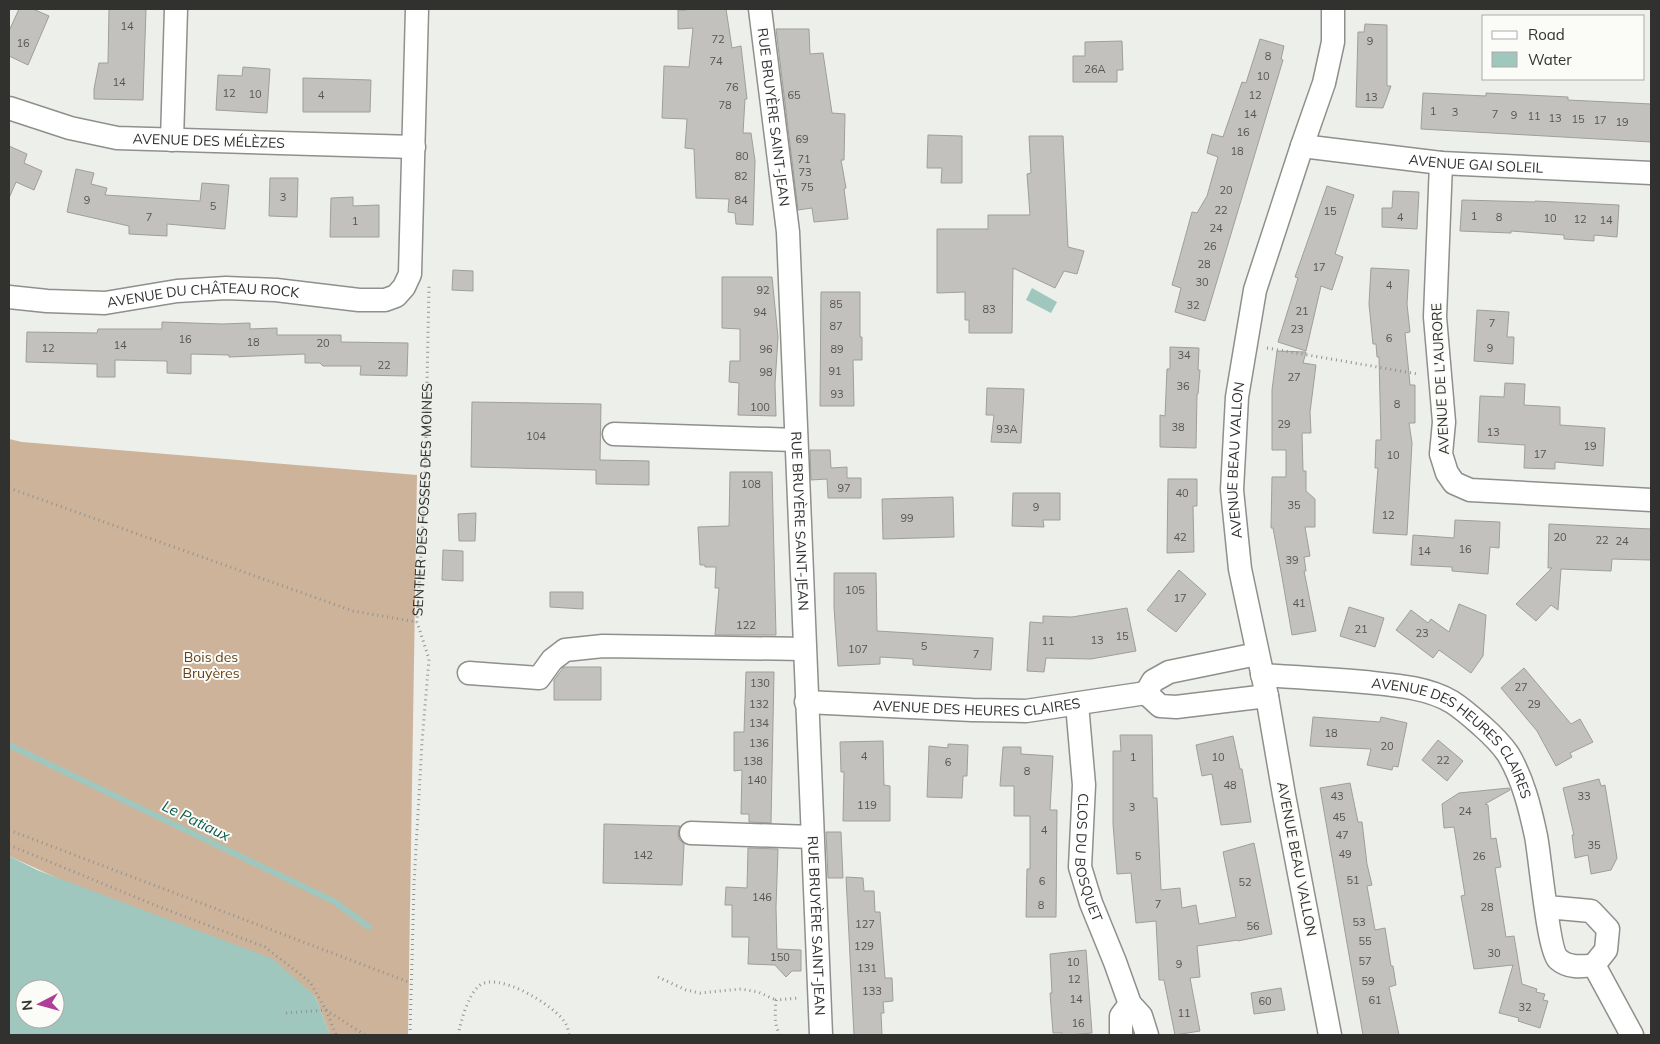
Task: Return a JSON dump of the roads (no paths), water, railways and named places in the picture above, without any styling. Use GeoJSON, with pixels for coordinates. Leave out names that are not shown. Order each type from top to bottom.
{"type":"FeatureCollection","features":[{"type":"Feature","properties":{"kind":"street"},"geometry":{"type":"LineString","coordinates":[[172,140],[176,9]]}},
{"type":"Feature","properties":{"kind":"street"},"geometry":{"type":"LineString","coordinates":[[414,147],[417,9]]}},
{"type":"Feature","properties":{"kind":"street","name":"RUE BRUYÈRE SAINT-JEAN"},"geometry":{"type":"LineString","coordinates":[[760,9],[788,232],[821,1035]]}},
{"type":"Feature","properties":{"kind":"street","name":"AVENUE BEAU VALLON"},"geometry":{"type":"LineString","coordinates":[[1330,1035],[1262,675],[1240,569],[1232,490],[1237,397],[1255,290],[1324,83],[1333,42],[1333,9]]}},
{"type":"Feature","properties":{"kind":"street","name":"AVENUE DES MÉLÈZES"},"geometry":{"type":"LineString","coordinates":[[9,108],[70,128],[117,138],[414,147]]}},
{"type":"Feature","properties":{"kind":"street","name":"AVENUE GAI SOLEIL"},"geometry":{"type":"LineString","coordinates":[[1302,146],[1441,163],[1651,173]]}},
{"type":"Feature","properties":{"kind":"street","name":"AVENUE DU CHÂTEAU ROCK"},"geometry":{"type":"LineString","coordinates":[[9,297],[47,302],[105,303],[177,291],[226,288],[276,290],[359,300],[385,300],[396,296],[404,287],[410,274],[414,147]]}},
{"type":"Feature","properties":{"kind":"street","name":"AVENUE DE L'AURORE"},"geometry":{"type":"LineString","coordinates":[[1441,163],[1435,317],[1444,422],[1441,454],[1447,473],[1454,483],[1470,490],[1651,500]]}},
{"type":"Feature","properties":{"kind":"street"},"geometry":{"type":"LineString","coordinates":[[614,434],[796,440]]}},
{"type":"Feature","properties":{"kind":"street"},"geometry":{"type":"LineString","coordinates":[[469,672],[539,678],[552,660],[564,650],[603,646],[804,649]]}},
{"type":"Feature","properties":{"kind":"street","name":"AVENUE DES HEURES CLAIRES"},"geometry":{"type":"LineString","coordinates":[[1146,693],[1153,681],[1169,672],[1340,680],[1421,690],[1451,702],[1489,732],[1507,752],[1523,785],[1536,837],[1550,940],[1557,958],[1569,966],[1594,965]]}},
{"type":"Feature","properties":{"kind":"street","name":"AVENUE DES HEURES CLAIRES"},"geometry":{"type":"LineString","coordinates":[[1146,693],[1160,706],[1176,707],[1262,675]]}},
{"type":"Feature","properties":{"kind":"street","name":"AVENUE DES HEURES CLAIRES"},"geometry":{"type":"LineString","coordinates":[[806,702],[1026,711],[1146,693]]}},
{"type":"Feature","properties":{"kind":"street","name":"CLOS DU BOSQUET"},"geometry":{"type":"LineString","coordinates":[[1077,704],[1084,785],[1080,867],[1091,903],[1130,1004],[1141,1016],[1147,1035]]}},
{"type":"Feature","properties":{"kind":"street"},"geometry":{"type":"LineString","coordinates":[[691,833],[812,837]]}},
{"type":"Feature","properties":{"kind":"street"},"geometry":{"type":"LineString","coordinates":[[1546,907],[1591,911],[1608,928],[1606,950],[1594,965],[1632,1035]]}},
{"type":"Feature","properties":{"kind":"street"},"geometry":{"type":"LineString","coordinates":[[1121,1035],[1121,1016],[1130,1004]]}},
{"type":"Feature","properties":{"kind":"water"},"geometry":{"type":"Polygon","coordinates":[[[1032,288],[1057,302],[1051,313],[1026,300],[1032,288]]]}},
{"type":"Feature","properties":{"kind":"water"},"geometry":{"type":"Polygon","coordinates":[[[9,856],[37,870],[273,959],[315,996],[329,1035],[9,1035],[9,856]]]}},
{"type":"Feature","properties":{"kind":"waterway","name":"Le Patiaux"},"geometry":{"type":"LineString","coordinates":[[9,745],[335,902],[369,927]]}},
{"type":"Feature","properties":{"kind":"park label","name":"Bois des Bruyères"},"geometry":{"type":"Point","coordinates":[211,666]}}]}
